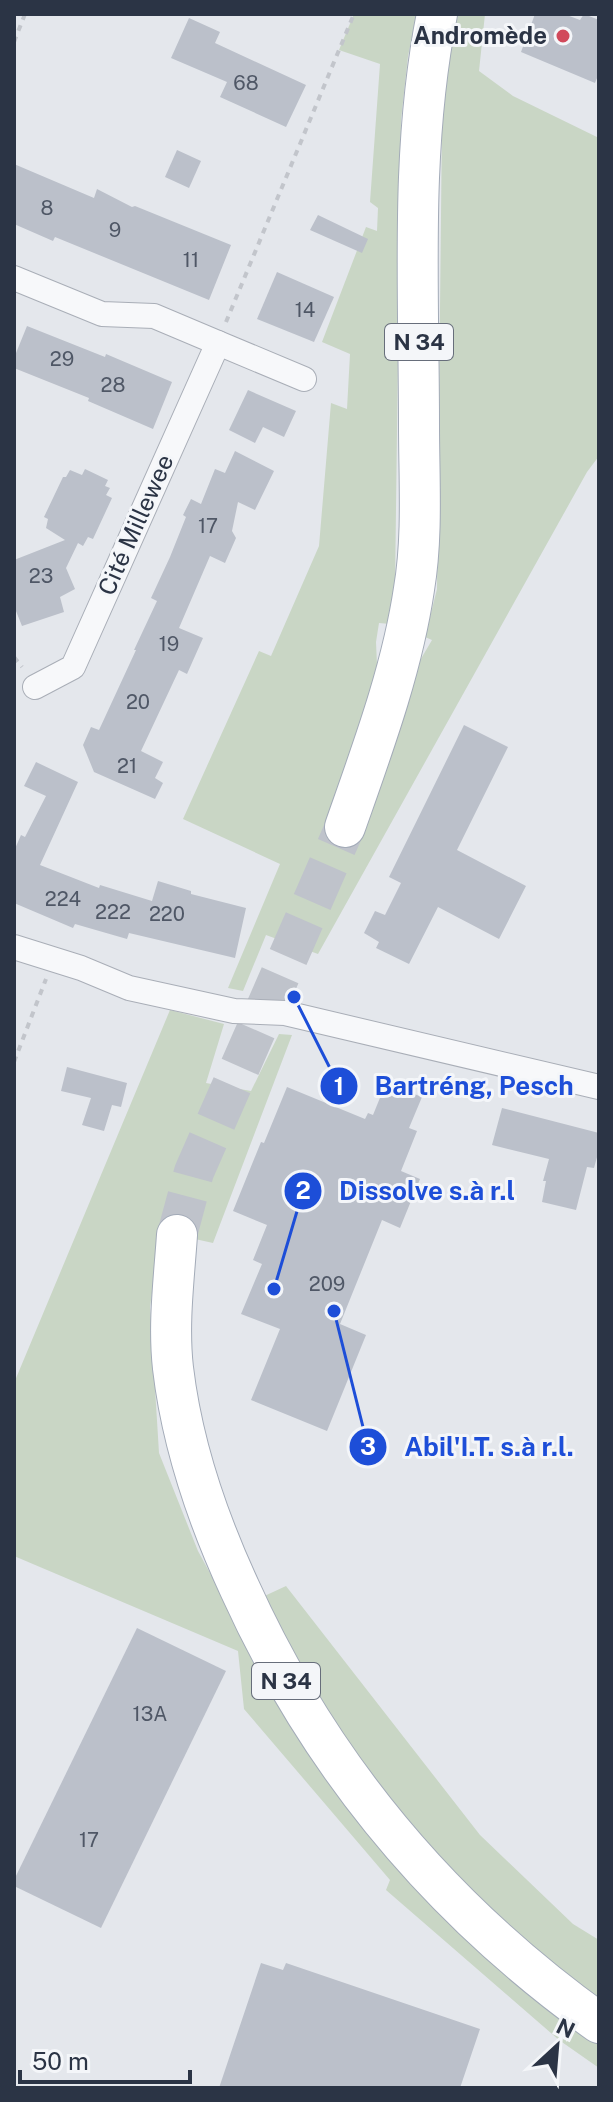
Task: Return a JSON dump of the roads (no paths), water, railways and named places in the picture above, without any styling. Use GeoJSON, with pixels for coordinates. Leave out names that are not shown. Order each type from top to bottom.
{"type":"FeatureCollection","features":[{"type":"Feature","properties":{"kind":"main road","name":"N 34"},"geometry":{"type":"LineString","coordinates":[[345,827],[375,742],[415,588],[419,501],[418,184],[421,121],[437,14]]}},
{"type":"Feature","properties":{"kind":"main road","name":"N 34"},"geometry":{"type":"LineString","coordinates":[[177,1235],[172,1310],[173,1368],[184,1423],[205,1502],[259,1632],[300,1708],[377,1815],[460,1907],[495,1940],[555,1992],[599,2023]]}},
{"type":"Feature","properties":{"kind":"street"},"geometry":{"type":"LineString","coordinates":[[14,278],[102,314],[154,316],[304,379]]}},
{"type":"Feature","properties":{"kind":"street","name":"Cité Millewee"},"geometry":{"type":"LineString","coordinates":[[35,687],[73,667],[218,343]]}},
{"type":"Feature","properties":{"kind":"street"},"geometry":{"type":"LineString","coordinates":[[14,947],[129,988],[234,1011],[285,1013],[599,1087]]}},
{"type":"Feature","properties":{"kind":"tunnel"},"geometry":{"type":"LineString","coordinates":[[177,1235],[194,1172],[345,827]]}},
{"type":"Feature","properties":{"kind":"place","name":"Andromède"},"geometry":{"type":"Point","coordinates":[563,36]}},
{"type":"Feature","properties":{"kind":"place","name":"Bartréng, Pesch"},"geometry":{"type":"Point","coordinates":[294,997]}},
{"type":"Feature","properties":{"kind":"place","name":"Dissolve s.à r.l"},"geometry":{"type":"Point","coordinates":[274,1289]}},
{"type":"Feature","properties":{"kind":"place","name":"Abil'I.T. s.à r.l."},"geometry":{"type":"Point","coordinates":[334,1311]}}]}
